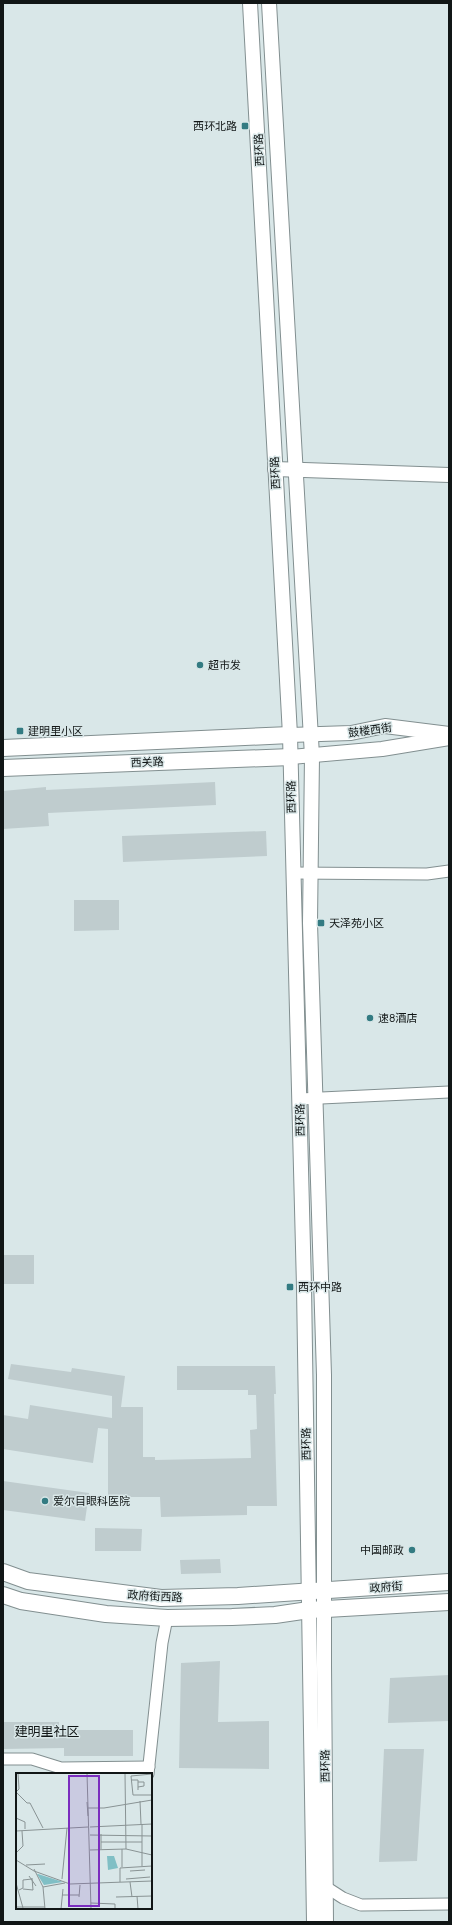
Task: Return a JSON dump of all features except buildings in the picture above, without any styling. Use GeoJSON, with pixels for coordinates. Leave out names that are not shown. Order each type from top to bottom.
{"type":"FeatureCollection","features":[{"type":"Feature","properties":{"kind":"main road","name":"西关路"},"geometry":{"type":"LineString","coordinates":[[3,748],[290,735]]}},
{"type":"Feature","properties":{"kind":"main road","name":"西关路"},"geometry":{"type":"LineString","coordinates":[[3,768],[290,757]]}},
{"type":"Feature","properties":{"kind":"main road","name":"政府街西路"},"geometry":{"type":"LineString","coordinates":[[3,1572],[28,1581],[161,1598],[316,1591]]}},
{"type":"Feature","properties":{"kind":"main road","name":"政府街"},"geometry":{"type":"LineString","coordinates":[[316,1591],[449,1582]]}},
{"type":"Feature","properties":{"kind":"main road","name":"政府街西路"},"geometry":{"type":"LineString","coordinates":[[3,1595],[21,1601],[106,1614],[166,1618],[275,1615],[317,1609]]}},
{"type":"Feature","properties":{"kind":"main road","name":"政府街"},"geometry":{"type":"LineString","coordinates":[[317,1609],[449,1602]]}},
{"type":"Feature","properties":{"kind":"street","name":"西环路"},"geometry":{"type":"LineString","coordinates":[[250,3],[290,735],[316,1591]]}},
{"type":"Feature","properties":{"kind":"street","name":"西环路"},"geometry":{"type":"LineString","coordinates":[[269,3],[312,756],[310,923],[324,1375],[316,1591]]}},
{"type":"Feature","properties":{"kind":"street"},"geometry":{"type":"LineString","coordinates":[[275,469],[449,475]]}},
{"type":"Feature","properties":{"kind":"street","name":"鼓楼西街"},"geometry":{"type":"LineString","coordinates":[[290,735],[351,733],[385,726],[449,734]]}},
{"type":"Feature","properties":{"kind":"street","name":"鼓楼西街"},"geometry":{"type":"LineString","coordinates":[[290,757],[382,749],[449,738]]}},
{"type":"Feature","properties":{"kind":"street"},"geometry":{"type":"LineString","coordinates":[[293,873],[426,874],[449,871]]}},
{"type":"Feature","properties":{"kind":"street"},"geometry":{"type":"LineString","coordinates":[[300,1099],[449,1092]]}},
{"type":"Feature","properties":{"kind":"street"},"geometry":{"type":"LineString","coordinates":[[316,1591],[317,1609]]}},
{"type":"Feature","properties":{"kind":"street"},"geometry":{"type":"LineString","coordinates":[[3,1598],[21,1601]]}},
{"type":"Feature","properties":{"kind":"street","name":"西环路"},"geometry":{"type":"LineString","coordinates":[[317,1609],[326,1922]]}},
{"type":"Feature","properties":{"kind":"street","name":"西环路"},"geometry":{"type":"LineString","coordinates":[[314,1922],[317,1609]]}},
{"type":"Feature","properties":{"kind":"street"},"geometry":{"type":"LineString","coordinates":[[3,1759],[32,1759],[61,1768],[148,1771],[166,1618]]}},
{"type":"Feature","properties":{"kind":"street"},"geometry":{"type":"LineString","coordinates":[[326,1887],[343,1898],[361,1905],[449,1904]]}},
{"type":"Feature","properties":{"kind":"place","name":"西环北路"},"geometry":{"type":"Point","coordinates":[245,126]}},
{"type":"Feature","properties":{"kind":"place","name":"超市发"},"geometry":{"type":"Point","coordinates":[200,665]}},
{"type":"Feature","properties":{"kind":"place","name":"建明里小区"},"geometry":{"type":"Point","coordinates":[20,731]}},
{"type":"Feature","properties":{"kind":"place","name":"天泽苑小区"},"geometry":{"type":"Point","coordinates":[321,923]}},
{"type":"Feature","properties":{"kind":"place","name":"速8酒店"},"geometry":{"type":"Point","coordinates":[370,1018]}},
{"type":"Feature","properties":{"kind":"place","name":"西环中路"},"geometry":{"type":"Point","coordinates":[290,1287]}},
{"type":"Feature","properties":{"kind":"place","name":"爱尔目眼科医院"},"geometry":{"type":"Point","coordinates":[45,1501]}},
{"type":"Feature","properties":{"kind":"place","name":"中国邮政"},"geometry":{"type":"Point","coordinates":[412,1550]}},
{"type":"Feature","properties":{"kind":"district","name":"建明里社区"},"geometry":{"type":"Point","coordinates":[47,1731]}}]}
